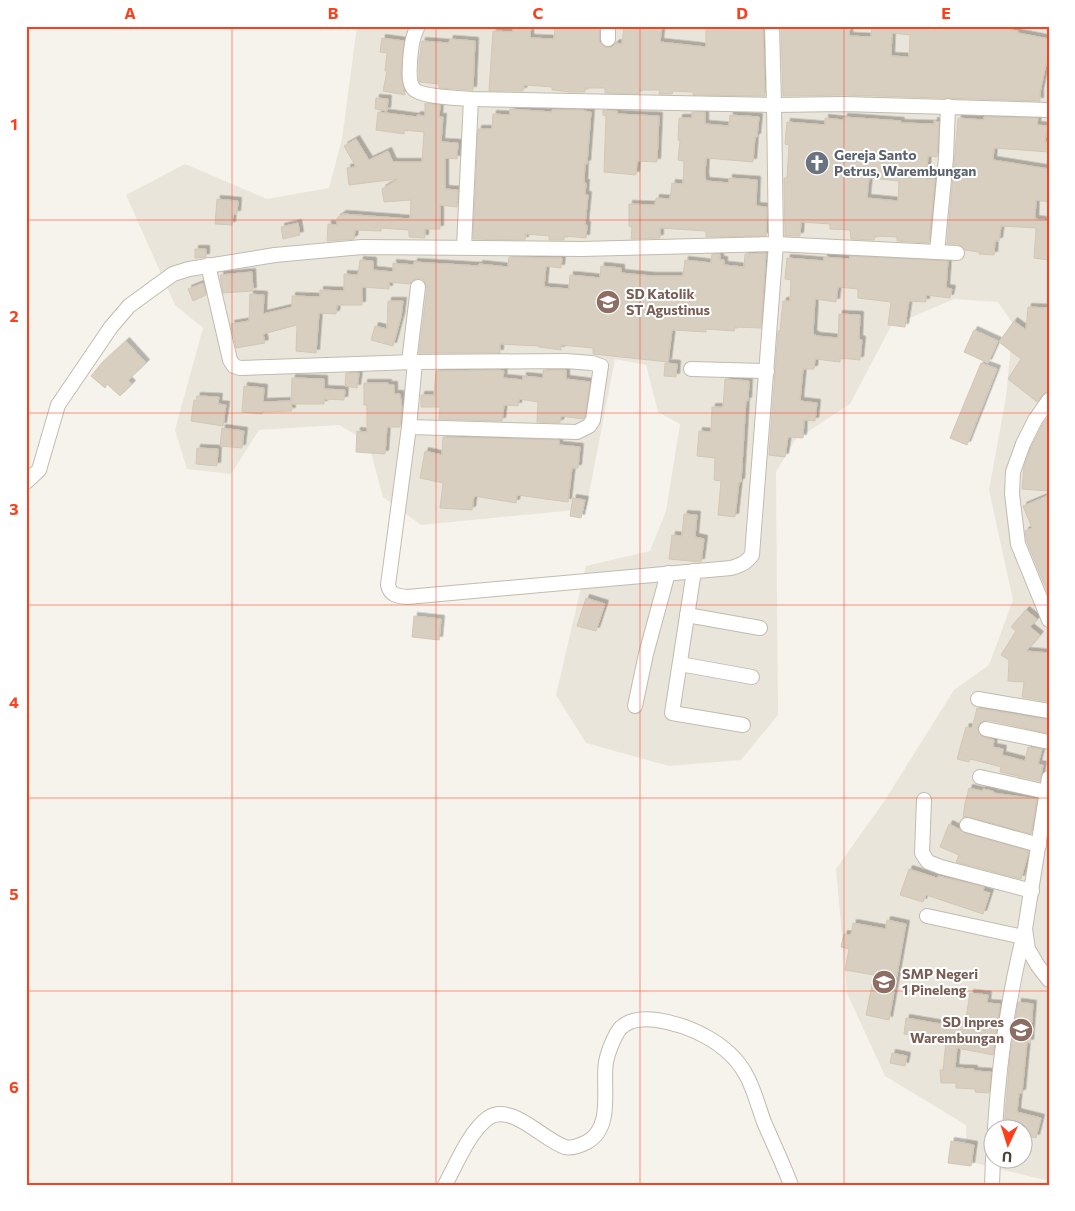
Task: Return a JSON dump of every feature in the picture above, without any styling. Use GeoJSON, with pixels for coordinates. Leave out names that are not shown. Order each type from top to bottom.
{"type":"FeatureCollection","features":[{"type":"Feature","properties":{"kind":"street"},"geometry":{"type":"LineString","coordinates":[[418,26],[412,44],[410,64],[410,81],[413,89],[418,93],[471,99],[774,105],[1047,107]]}},
{"type":"Feature","properties":{"kind":"street"},"geometry":{"type":"LineString","coordinates":[[418,287],[409,427],[388,585],[389,590],[395,596],[406,597],[694,571],[737,566],[748,561],[752,555],[776,244],[772,26]]}},
{"type":"Feature","properties":{"kind":"street"},"geometry":{"type":"LineString","coordinates":[[464,247],[471,99]]}},
{"type":"Feature","properties":{"kind":"street"},"geometry":{"type":"LineString","coordinates":[[937,252],[946,158],[948,106]]}},
{"type":"Feature","properties":{"kind":"street"},"geometry":{"type":"LineString","coordinates":[[26,482],[39,470],[58,404],[111,327],[129,306],[173,274],[189,268],[306,251],[362,246],[660,248],[776,244],[957,253]]}},
{"type":"Feature","properties":{"kind":"street"},"geometry":{"type":"LineString","coordinates":[[208,265],[230,360],[234,366],[244,368],[412,362],[565,361],[598,364],[601,368],[593,420],[589,426],[577,432],[409,427]]}},
{"type":"Feature","properties":{"kind":"street"},"geometry":{"type":"LineString","coordinates":[[691,369],[767,371]]}},
{"type":"Feature","properties":{"kind":"street"},"geometry":{"type":"LineString","coordinates":[[1049,400],[1035,420],[1023,444],[1013,472],[1012,494],[1018,544],[1049,620]]}},
{"type":"Feature","properties":{"kind":"street"},"geometry":{"type":"LineString","coordinates":[[694,571],[672,713],[743,725]]}},
{"type":"Feature","properties":{"kind":"street"},"geometry":{"type":"LineString","coordinates":[[635,706],[646,654],[668,573]]}},
{"type":"Feature","properties":{"kind":"street"},"geometry":{"type":"LineString","coordinates":[[687,615],[760,628]]}},
{"type":"Feature","properties":{"kind":"street"},"geometry":{"type":"LineString","coordinates":[[680,664],[752,677]]}},
{"type":"Feature","properties":{"kind":"street"},"geometry":{"type":"LineString","coordinates":[[978,699],[1049,711]]}},
{"type":"Feature","properties":{"kind":"street"},"geometry":{"type":"LineString","coordinates":[[986,729],[1049,742]]}},
{"type":"Feature","properties":{"kind":"street"},"geometry":{"type":"LineString","coordinates":[[980,777],[1048,785],[1032,892],[1008,1003],[996,1118]]}},
{"type":"Feature","properties":{"kind":"street"},"geometry":{"type":"LineString","coordinates":[[924,800],[922,853],[924,859],[941,867],[1032,892]]}},
{"type":"Feature","properties":{"kind":"street"},"geometry":{"type":"LineString","coordinates":[[967,825],[1038,845]]}},
{"type":"Feature","properties":{"kind":"street"},"geometry":{"type":"LineString","coordinates":[[927,916],[1024,933]]}},
{"type":"Feature","properties":{"kind":"street"},"geometry":{"type":"LineString","coordinates":[[1024,933],[1028,949],[1049,980]]}},
{"type":"Feature","properties":{"kind":"street"},"geometry":{"type":"LineString","coordinates":[[445,1185],[472,1136],[488,1118],[495,1115],[510,1115],[566,1147],[581,1145],[590,1141],[598,1133],[605,1112],[606,1061],[611,1046],[624,1025],[630,1021],[646,1018],[688,1028],[721,1046],[739,1064],[746,1074],[792,1185]]}},
{"type":"Feature","properties":{"kind":"street"},"geometry":{"type":"LineString","coordinates":[[992,1185],[993,1168]]}},
{"type":"Feature","properties":{"kind":"shaded area"},"geometry":{"type":"Polygon","coordinates":[[[357,26],[1049,26],[1049,1181],[996,1168],[1032,1168],[1032,1118],[982,1118],[982,1165],[967,1161],[966,1125],[885,1076],[847,993],[836,869],[885,800],[954,690],[989,665],[1013,600],[989,490],[1006,397],[1013,324],[998,302],[954,299],[891,326],[850,404],[795,440],[776,472],[778,715],[741,760],[669,766],[586,743],[556,695],[586,566],[650,551],[666,511],[680,424],[658,412],[646,365],[615,359],[586,509],[421,525],[383,497],[368,442],[339,425],[259,430],[231,474],[187,469],[175,430],[203,328],[175,305],[126,195],[185,164],[267,199],[329,188],[342,139],[357,26]]]}},
{"type":"Feature","properties":{"kind":"building"},"geometry":{"type":"Polygon","coordinates":[[[514,26],[531,26],[531,38],[554,39],[555,26],[599,26],[599,42],[608,48],[616,43],[622,44],[624,26],[662,26],[660,42],[706,47],[706,27],[763,30],[765,96],[693,95],[693,92],[673,91],[672,94],[659,94],[660,90],[639,90],[639,94],[605,93],[605,88],[585,88],[585,92],[570,92],[552,90],[552,87],[524,85],[523,91],[489,91],[493,31],[513,32],[514,26]]]}},
{"type":"Feature","properties":{"kind":"building"},"geometry":{"type":"Polygon","coordinates":[[[781,26],[850,26],[849,36],[871,37],[872,26],[1010,26],[1010,30],[1018,31],[1018,33],[1049,39],[1049,51],[1040,92],[1040,101],[844,95],[783,96],[781,26]],[[892,33],[891,56],[909,57],[910,35],[892,33]]]}},
{"type":"Feature","properties":{"kind":"building"},"geometry":{"type":"Polygon","coordinates":[[[382,38],[404,41],[401,75],[405,95],[383,91],[387,71],[385,71],[387,53],[380,52],[382,38]]]}},
{"type":"Feature","properties":{"kind":"building"},"geometry":{"type":"Polygon","coordinates":[[[450,39],[475,41],[473,90],[439,88],[439,84],[419,82],[419,61],[422,41],[449,43],[450,39]]]}},
{"type":"Feature","properties":{"kind":"building"},"geometry":{"type":"Polygon","coordinates":[[[376,98],[388,99],[387,111],[375,109],[376,98]]]}},
{"type":"Feature","properties":{"kind":"building"},"geometry":{"type":"Polygon","coordinates":[[[425,103],[440,105],[439,117],[443,117],[441,142],[458,143],[457,159],[445,158],[445,189],[458,190],[457,207],[440,205],[440,229],[425,229],[425,238],[409,237],[409,230],[381,228],[381,231],[355,230],[354,239],[327,241],[328,224],[337,225],[337,218],[343,214],[410,219],[411,200],[384,202],[382,189],[398,179],[349,185],[347,168],[356,167],[344,146],[356,139],[369,160],[388,151],[393,162],[422,162],[424,132],[404,130],[404,134],[376,130],[378,112],[417,117],[417,115],[425,116],[425,103]]]}},
{"type":"Feature","properties":{"kind":"building"},"geometry":{"type":"Polygon","coordinates":[[[510,109],[552,112],[552,110],[584,110],[591,112],[584,183],[586,183],[585,195],[588,195],[585,225],[587,225],[586,238],[564,236],[564,240],[549,240],[549,236],[526,234],[525,240],[473,239],[478,129],[492,129],[493,114],[510,115],[510,109]]]}},
{"type":"Feature","properties":{"kind":"building"},"geometry":{"type":"Polygon","coordinates":[[[603,110],[617,111],[617,114],[659,116],[657,162],[637,161],[636,175],[604,172],[606,116],[603,115],[603,110]]]}},
{"type":"Feature","properties":{"kind":"building"},"geometry":{"type":"Polygon","coordinates":[[[692,112],[705,112],[705,124],[729,126],[730,115],[759,117],[753,162],[706,158],[705,176],[706,181],[729,183],[729,178],[757,180],[756,206],[767,207],[766,236],[706,237],[706,231],[660,228],[660,238],[631,239],[632,227],[629,226],[629,204],[655,205],[656,198],[670,199],[672,183],[683,184],[684,161],[678,160],[680,141],[678,140],[679,118],[692,118],[692,112]]]}},
{"type":"Feature","properties":{"kind":"building"},"geometry":{"type":"Polygon","coordinates":[[[844,117],[901,121],[900,123],[934,124],[934,121],[939,122],[937,157],[928,156],[926,179],[935,179],[929,243],[897,241],[897,237],[875,236],[874,240],[851,239],[850,230],[830,229],[830,224],[801,222],[800,236],[785,236],[784,178],[787,178],[789,145],[785,144],[787,122],[825,125],[825,118],[844,120],[844,117]],[[869,178],[867,198],[898,201],[899,181],[869,178]]]}},
{"type":"Feature","properties":{"kind":"building"},"geometry":{"type":"Polygon","coordinates":[[[984,117],[1038,118],[1037,125],[1047,126],[1045,142],[1049,142],[1049,152],[994,148],[993,160],[1049,169],[1049,202],[1036,200],[1035,219],[1049,221],[1049,260],[1034,258],[1036,228],[1001,226],[999,241],[995,241],[994,255],[979,254],[979,252],[965,250],[958,244],[947,244],[958,118],[984,120],[984,117]]]}},
{"type":"Feature","properties":{"kind":"building"},"geometry":{"type":"Polygon","coordinates":[[[217,199],[238,201],[237,214],[233,214],[232,225],[215,224],[217,199]]]}},
{"type":"Feature","properties":{"kind":"building"},"geometry":{"type":"Polygon","coordinates":[[[298,223],[300,235],[283,239],[281,227],[298,223]]]}},
{"type":"Feature","properties":{"kind":"building"},"geometry":{"type":"Polygon","coordinates":[[[195,249],[206,249],[206,257],[195,258],[195,249]]]}},
{"type":"Feature","properties":{"kind":"building"},"geometry":{"type":"Polygon","coordinates":[[[766,253],[761,328],[735,327],[734,331],[706,329],[706,332],[672,330],[668,362],[593,354],[593,348],[561,345],[561,350],[539,346],[500,344],[500,353],[419,353],[427,288],[424,280],[419,278],[414,279],[410,284],[389,282],[389,289],[362,287],[362,305],[337,305],[336,314],[319,313],[316,353],[296,351],[297,325],[263,334],[265,343],[236,348],[231,324],[249,321],[250,294],[264,295],[263,314],[292,307],[292,296],[320,297],[320,290],[344,291],[344,274],[358,275],[360,260],[373,261],[373,270],[393,272],[393,263],[414,265],[414,262],[479,266],[479,264],[508,267],[509,257],[562,258],[561,268],[546,266],[544,287],[569,289],[570,275],[600,278],[601,266],[621,268],[621,273],[683,276],[685,260],[711,263],[712,254],[720,254],[720,260],[724,260],[724,265],[744,267],[745,254],[766,253]]]}},
{"type":"Feature","properties":{"kind":"building"},"geometry":{"type":"Polygon","coordinates":[[[850,256],[948,261],[946,288],[952,289],[950,298],[926,295],[926,302],[909,301],[905,327],[888,325],[891,302],[858,298],[858,289],[838,287],[836,302],[815,299],[813,334],[817,336],[838,338],[839,314],[860,315],[859,339],[862,340],[860,360],[840,358],[840,362],[815,359],[814,369],[803,369],[800,401],[817,403],[815,421],[804,420],[803,438],[788,437],[785,457],[769,455],[778,331],[780,331],[783,301],[790,301],[791,280],[785,279],[787,258],[824,261],[824,257],[849,259],[850,256]]]}},
{"type":"Feature","properties":{"kind":"building"},"geometry":{"type":"Polygon","coordinates":[[[252,272],[253,291],[223,293],[220,275],[252,272]]]}},
{"type":"Feature","properties":{"kind":"building"},"geometry":{"type":"Polygon","coordinates":[[[203,283],[206,295],[193,301],[188,289],[203,283]]]}},
{"type":"Feature","properties":{"kind":"building"},"geometry":{"type":"Polygon","coordinates":[[[388,301],[403,301],[401,317],[393,346],[371,340],[375,326],[387,329],[388,301]]]}},
{"type":"Feature","properties":{"kind":"building"},"geometry":{"type":"Polygon","coordinates":[[[1028,307],[1049,308],[1049,391],[1042,395],[1037,402],[1008,379],[1021,359],[999,342],[1014,321],[1026,330],[1028,307]]]}},
{"type":"Feature","properties":{"kind":"building"},"geometry":{"type":"Polygon","coordinates":[[[974,330],[998,341],[988,363],[964,352],[974,330]]]}},
{"type":"Feature","properties":{"kind":"building"},"geometry":{"type":"Polygon","coordinates":[[[126,341],[146,363],[128,380],[132,384],[120,396],[107,384],[105,388],[91,376],[126,341]]]}},
{"type":"Feature","properties":{"kind":"building"},"geometry":{"type":"Polygon","coordinates":[[[665,363],[677,364],[676,377],[664,376],[665,363]]]}},
{"type":"Feature","properties":{"kind":"building"},"geometry":{"type":"Polygon","coordinates":[[[981,363],[997,369],[967,445],[950,438],[981,363]]]}},
{"type":"Feature","properties":{"kind":"building"},"geometry":{"type":"Polygon","coordinates":[[[543,370],[566,370],[566,379],[590,382],[585,417],[583,419],[561,416],[560,423],[537,422],[538,402],[519,399],[518,406],[504,405],[502,421],[439,419],[440,407],[421,407],[421,395],[434,395],[436,371],[504,371],[503,378],[523,380],[523,376],[543,378],[543,370]]]}},
{"type":"Feature","properties":{"kind":"building"},"geometry":{"type":"Polygon","coordinates":[[[346,373],[359,373],[357,388],[345,386],[346,373]]]}},
{"type":"Feature","properties":{"kind":"building"},"geometry":{"type":"Polygon","coordinates":[[[292,378],[324,379],[324,389],[345,390],[344,400],[324,399],[324,404],[291,404],[292,378]]]}},
{"type":"Feature","properties":{"kind":"building"},"geometry":{"type":"Polygon","coordinates":[[[725,379],[749,381],[741,482],[739,482],[735,517],[718,515],[721,481],[714,480],[715,458],[697,456],[699,431],[711,432],[712,407],[723,407],[725,379]]]}},
{"type":"Feature","properties":{"kind":"building"},"geometry":{"type":"Polygon","coordinates":[[[364,383],[388,383],[388,385],[394,385],[394,394],[400,394],[402,408],[400,427],[387,427],[385,454],[356,452],[357,431],[367,432],[367,405],[364,405],[364,383]]]}},
{"type":"Feature","properties":{"kind":"building"},"geometry":{"type":"Polygon","coordinates":[[[244,386],[264,388],[263,402],[291,401],[292,411],[262,412],[262,414],[242,412],[244,386]]]}},
{"type":"Feature","properties":{"kind":"building"},"geometry":{"type":"Polygon","coordinates":[[[197,396],[219,397],[218,404],[226,405],[223,426],[191,421],[194,400],[196,401],[197,396]]]}},
{"type":"Feature","properties":{"kind":"building"},"geometry":{"type":"Polygon","coordinates":[[[1049,416],[1049,491],[1022,489],[1024,467],[1031,447],[1049,416]]]}},
{"type":"Feature","properties":{"kind":"building"},"geometry":{"type":"Polygon","coordinates":[[[222,428],[244,431],[242,448],[220,446],[222,428]]]}},
{"type":"Feature","properties":{"kind":"building"},"geometry":{"type":"Polygon","coordinates":[[[443,437],[559,440],[559,445],[580,447],[578,468],[572,468],[568,502],[517,495],[516,503],[474,496],[472,510],[440,508],[443,483],[420,478],[425,451],[442,455],[443,437]]]}},
{"type":"Feature","properties":{"kind":"building"},"geometry":{"type":"Polygon","coordinates":[[[197,448],[218,449],[217,466],[196,464],[197,448]]]}},
{"type":"Feature","properties":{"kind":"building"},"geometry":{"type":"Polygon","coordinates":[[[1049,495],[1049,596],[1027,542],[1025,531],[1032,528],[1023,506],[1049,495]]]}},
{"type":"Feature","properties":{"kind":"building"},"geometry":{"type":"Polygon","coordinates":[[[573,498],[585,500],[581,518],[570,516],[573,498]]]}},
{"type":"Feature","properties":{"kind":"building"},"geometry":{"type":"Polygon","coordinates":[[[684,514],[697,515],[695,537],[704,539],[701,562],[669,559],[672,535],[682,536],[684,514]]]}},
{"type":"Feature","properties":{"kind":"building"},"geometry":{"type":"Polygon","coordinates":[[[586,598],[605,604],[596,631],[577,626],[586,598]]]}},
{"type":"Feature","properties":{"kind":"building"},"geometry":{"type":"Polygon","coordinates":[[[1026,610],[1037,619],[1030,627],[1040,635],[1026,651],[1049,653],[1049,702],[1022,697],[1024,682],[1008,681],[1009,660],[1001,655],[1016,631],[1011,627],[1026,610]]]}},
{"type":"Feature","properties":{"kind":"building"},"geometry":{"type":"Polygon","coordinates":[[[414,616],[441,619],[439,640],[412,637],[414,616]]]}},
{"type":"Feature","properties":{"kind":"building"},"geometry":{"type":"Polygon","coordinates":[[[977,708],[1049,720],[1047,733],[988,720],[980,723],[977,728],[981,736],[994,740],[993,747],[1003,749],[1002,755],[1025,761],[1028,747],[1042,749],[1038,764],[1043,765],[1040,781],[1000,772],[1001,767],[990,764],[970,759],[969,762],[957,759],[966,727],[972,728],[977,708]]]}},
{"type":"Feature","properties":{"kind":"building"},"geometry":{"type":"Polygon","coordinates":[[[969,788],[1037,799],[1031,834],[963,817],[969,788]]]}},
{"type":"Feature","properties":{"kind":"building"},"geometry":{"type":"Polygon","coordinates":[[[949,824],[965,833],[1029,851],[1021,879],[956,862],[959,855],[940,847],[949,824]]]}},
{"type":"Feature","properties":{"kind":"building"},"geometry":{"type":"Polygon","coordinates":[[[909,869],[937,878],[938,876],[984,887],[983,891],[990,893],[983,914],[926,895],[923,902],[900,895],[909,869]]]}},
{"type":"Feature","properties":{"kind":"building"},"geometry":{"type":"Polygon","coordinates":[[[887,920],[906,924],[889,1020],[866,1015],[874,975],[845,970],[849,949],[841,947],[844,934],[851,935],[853,923],[886,929],[887,920]]]}},
{"type":"Feature","properties":{"kind":"building"},"geometry":{"type":"Polygon","coordinates":[[[970,993],[988,995],[987,1003],[1000,1004],[993,1055],[957,1048],[955,1068],[991,1072],[989,1093],[975,1092],[975,1089],[956,1088],[956,1083],[941,1083],[940,1070],[943,1070],[946,1041],[904,1034],[906,1018],[941,1024],[941,1022],[965,1025],[970,993]]]}},
{"type":"Feature","properties":{"kind":"building"},"geometry":{"type":"Polygon","coordinates":[[[1018,1002],[1033,1004],[1030,1043],[1027,1042],[1022,1093],[1019,1093],[1017,1112],[1041,1118],[1036,1138],[1032,1137],[1032,1118],[1005,1118],[1010,1056],[1018,1002]]]}},
{"type":"Feature","properties":{"kind":"building"},"geometry":{"type":"Polygon","coordinates":[[[892,1053],[907,1056],[905,1066],[890,1063],[892,1053]]]}},
{"type":"Feature","properties":{"kind":"building"},"geometry":{"type":"Polygon","coordinates":[[[951,1141],[974,1145],[971,1166],[948,1163],[951,1141]]]}},
{"type":"Feature","properties":{"kind":"place","name":"Gereja Santo Petrus, Warembungan"},"geometry":{"type":"Point","coordinates":[817,163]}},
{"type":"Feature","properties":{"kind":"place","name":"SD Katolik ST Agustinus"},"geometry":{"type":"Point","coordinates":[608,302]}},
{"type":"Feature","properties":{"kind":"place","name":"SMP Negeri 1 Pineleng"},"geometry":{"type":"Point","coordinates":[884,982]}},
{"type":"Feature","properties":{"kind":"place","name":"SD Inpres Warembungan"},"geometry":{"type":"Point","coordinates":[1021,1030]}}]}
